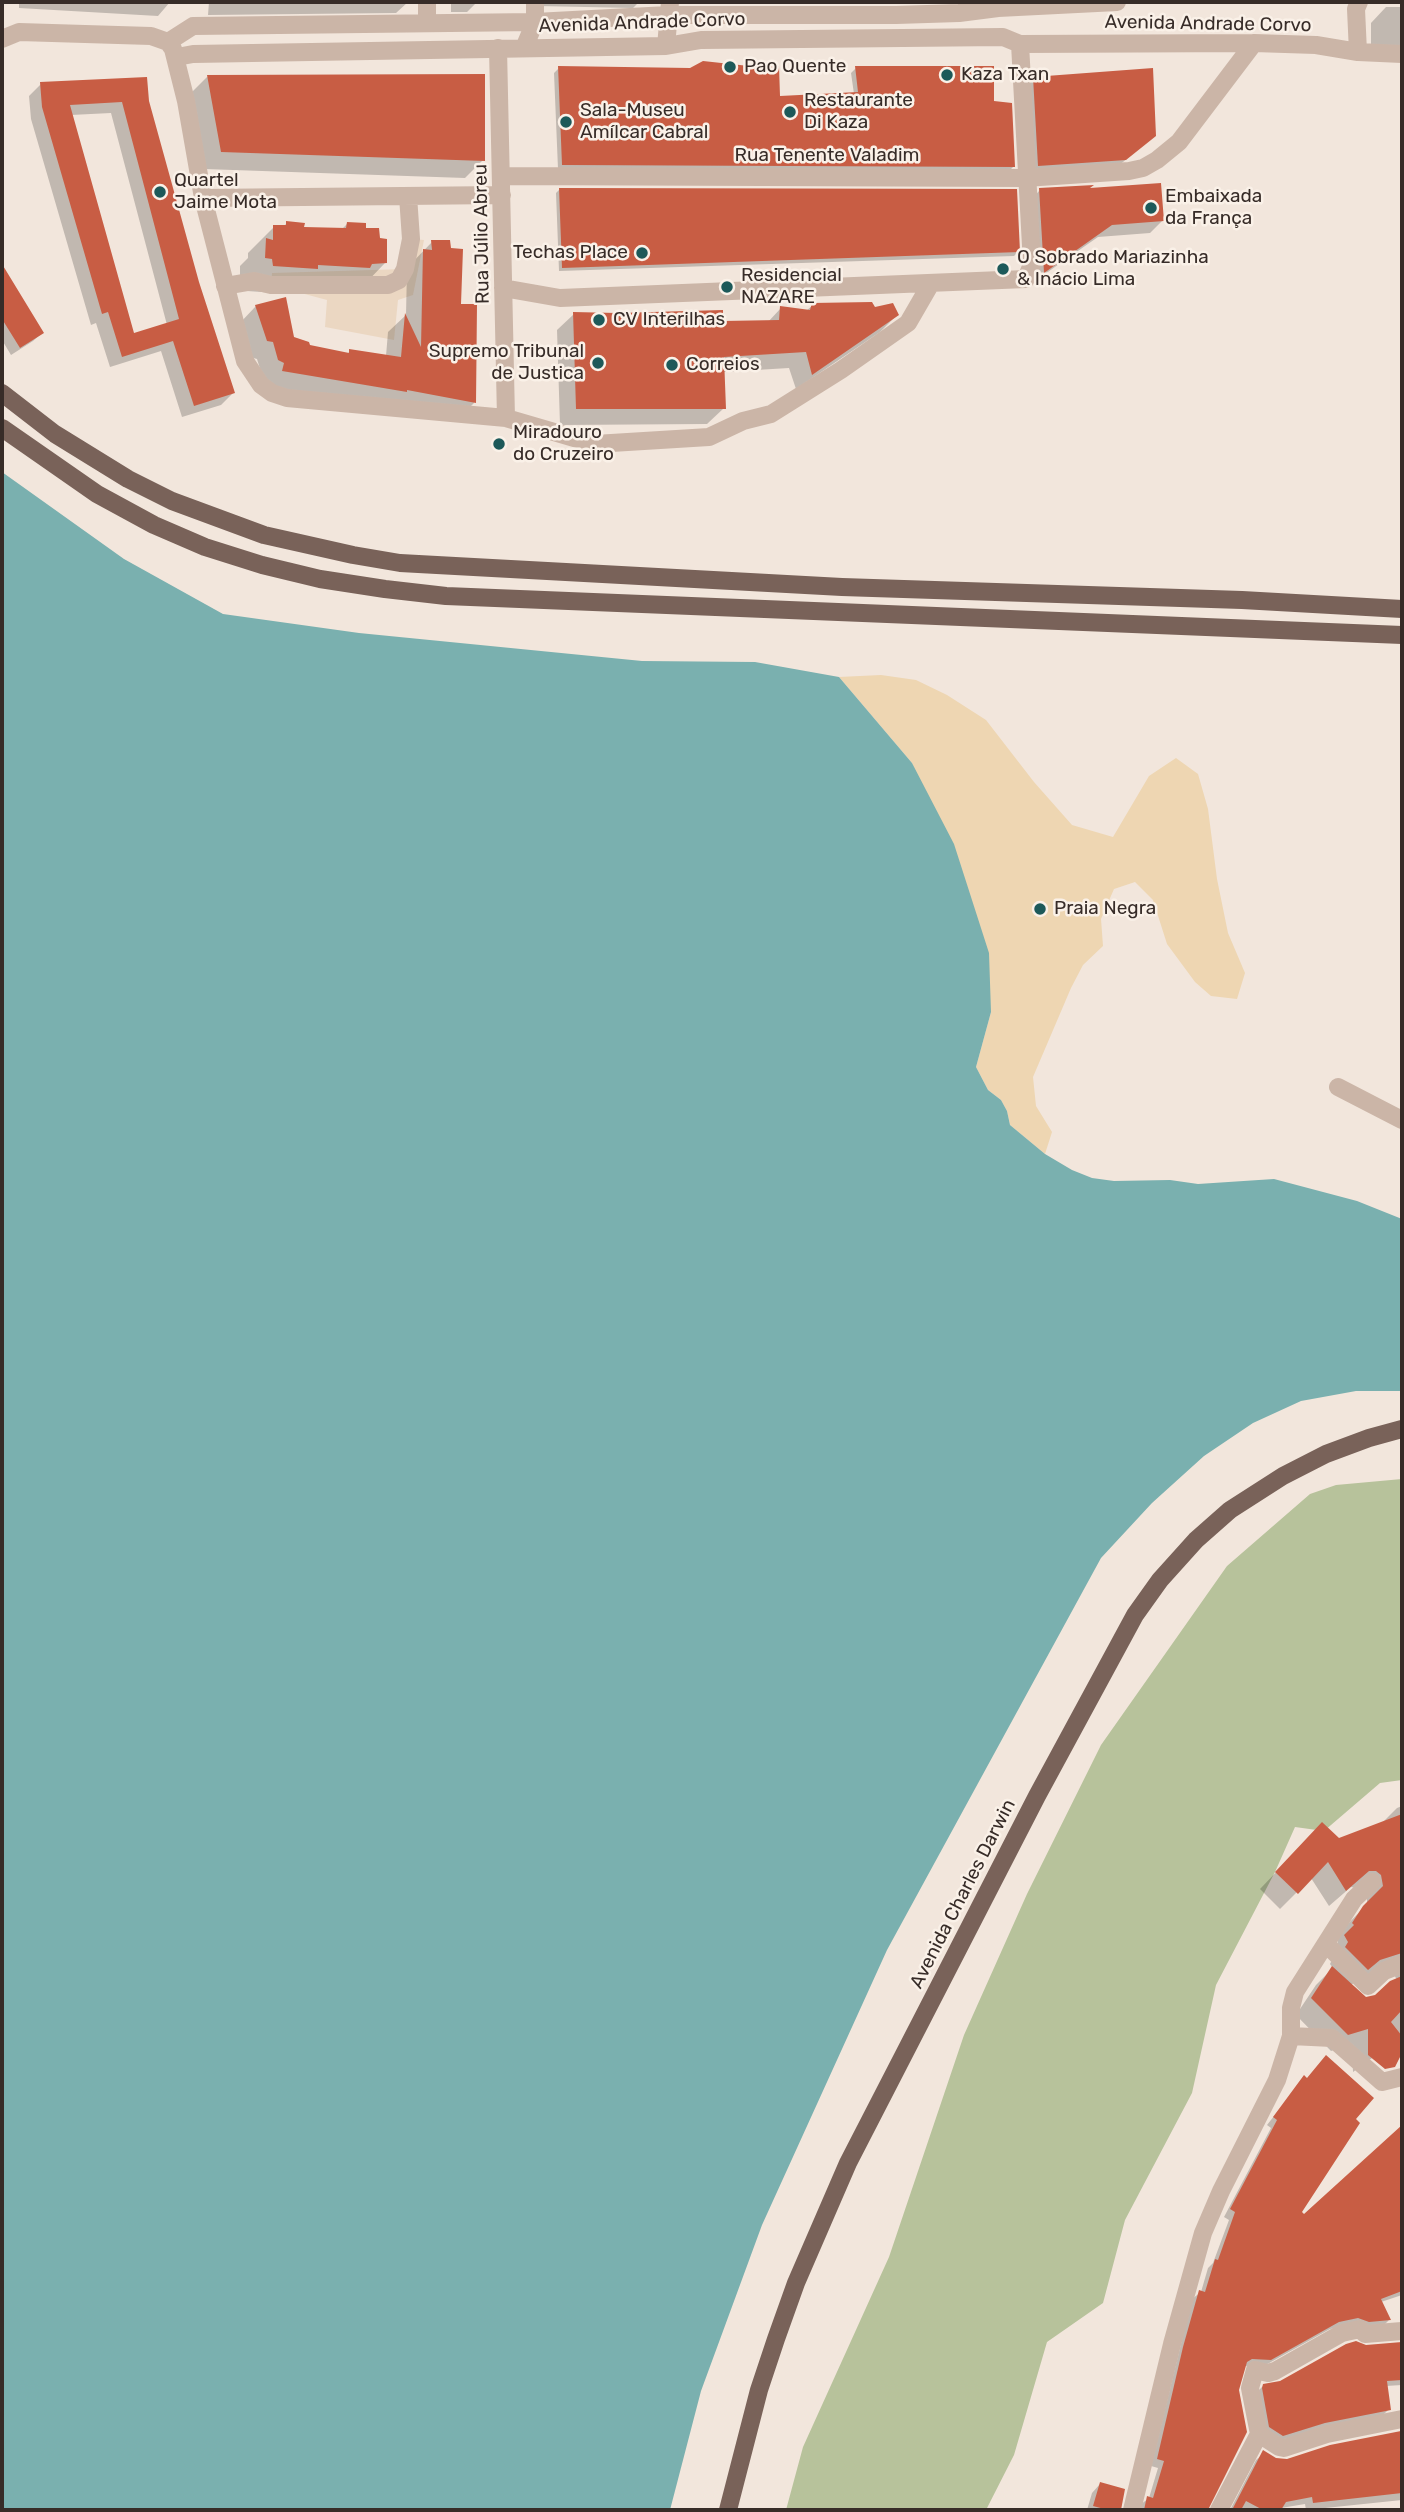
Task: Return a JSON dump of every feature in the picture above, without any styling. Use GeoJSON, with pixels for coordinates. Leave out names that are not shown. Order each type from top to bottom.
{"type":"FeatureCollection","features":[{"type":"Feature","properties":{"kind":"main road"},"geometry":{"type":"LineString","coordinates":[[2,393],[55,434],[128,479],[172,501],[264,535],[400,563],[842,587],[1242,600],[1402,609]]}},
{"type":"Feature","properties":{"kind":"main road"},"geometry":{"type":"LineString","coordinates":[[2,428],[97,494],[154,525],[205,547],[320,579],[385,589],[446,596],[1402,635]]}},
{"type":"Feature","properties":{"kind":"main road","name":"Avenida Charles Darwin"},"geometry":{"type":"LineString","coordinates":[[728,2510],[759,2390],[776,2339],[796,2283],[848,2163],[1037,1797],[1135,1615],[1160,1580],[1195,1540],[1230,1510],[1283,1476],[1326,1454],[1402,1429]]}},
{"type":"Feature","properties":{"kind":"street"},"geometry":{"type":"LineString","coordinates":[[427,2],[427,23]]}},
{"type":"Feature","properties":{"kind":"street"},"geometry":{"type":"LineString","coordinates":[[524,48],[535,22],[535,2]]}},
{"type":"Feature","properties":{"kind":"street","name":"Avenida Andrade Corvo"},"geometry":{"type":"LineString","coordinates":[[1117,2],[896,15],[669,9],[535,22],[193,26],[173,50],[193,54],[666,46],[701,40],[1003,37],[1020,44],[1254,43],[1316,45],[1358,52],[1402,54]]}},
{"type":"Feature","properties":{"kind":"street"},"geometry":{"type":"LineString","coordinates":[[1358,52],[1356,9],[1359,2]]}},
{"type":"Feature","properties":{"kind":"street"},"geometry":{"type":"LineString","coordinates":[[666,46],[669,9]]}},
{"type":"Feature","properties":{"kind":"street"},"geometry":{"type":"LineString","coordinates":[[2,39],[19,32],[150,36],[173,50],[203,198],[245,361],[261,385],[272,393],[287,398],[506,418],[595,444],[709,437],[743,421],[771,414],[841,370],[908,323],[930,285]]}},
{"type":"Feature","properties":{"kind":"street","name":"Rua Tenente Valadim"},"geometry":{"type":"LineString","coordinates":[[502,176],[1026,178],[1129,171],[1143,168],[1157,160],[1179,142],[1254,43]]}},
{"type":"Feature","properties":{"kind":"street"},"geometry":{"type":"LineString","coordinates":[[503,288],[560,298],[1026,279],[1032,264],[1020,44]]}},
{"type":"Feature","properties":{"kind":"street","name":"Rua Júlio Abreu"},"geometry":{"type":"LineString","coordinates":[[498,48],[506,418]]}},
{"type":"Feature","properties":{"kind":"street"},"geometry":{"type":"LineString","coordinates":[[203,198],[502,195]]}},
{"type":"Feature","properties":{"kind":"street"},"geometry":{"type":"LineString","coordinates":[[225,286],[254,281],[271,285],[387,285],[399,280],[405,269],[411,240],[408,196]]}},
{"type":"Feature","properties":{"kind":"street"},"geometry":{"type":"LineString","coordinates":[[1338,1087],[1402,1120]]}},
{"type":"Feature","properties":{"kind":"street"},"geometry":{"type":"LineString","coordinates":[[1132,2510],[1172,2344],[1203,2233],[1277,2080],[1291,2036],[1291,2008],[1295,1992],[1354,1899],[1372,1882]]}},
{"type":"Feature","properties":{"kind":"street"},"geometry":{"type":"LineString","coordinates":[[1326,1944],[1368,1986],[1384,1971],[1402,1964]]}},
{"type":"Feature","properties":{"kind":"street"},"geometry":{"type":"LineString","coordinates":[[1291,2036],[1332,2038],[1382,2082],[1402,2077]]}},
{"type":"Feature","properties":{"kind":"street"},"geometry":{"type":"LineString","coordinates":[[1219,2510],[1259,2434],[1250,2388],[1255,2370],[1268,2373],[1275,2371],[1342,2333],[1360,2329],[1365,2334],[1402,2331]]}},
{"type":"Feature","properties":{"kind":"street"},"geometry":{"type":"LineString","coordinates":[[1259,2434],[1272,2444],[1284,2448],[1327,2434],[1402,2419]]}},
{"type":"Feature","properties":{"kind":"green space"},"geometry":{"type":"Polygon","coordinates":[[[1402,1479],[1402,1780],[1380,1783],[1324,1831],[1295,1827],[1275,1872],[1216,1985],[1192,2093],[1125,2220],[1103,2303],[1047,2342],[1014,2455],[986,2510],[786,2510],[803,2447],[889,2257],[964,2035],[1027,1894],[1101,1745],[1227,1566],[1310,1494],[1336,1485],[1402,1479]]]}},
{"type":"Feature","properties":{"kind":"sand","name":"Praia Negra"},"geometry":{"type":"Polygon","coordinates":[[[881,675],[916,680],[947,695],[986,720],[1034,782],[1072,825],[1113,837],[1149,776],[1176,758],[1198,774],[1208,809],[1217,879],[1228,933],[1245,973],[1237,999],[1211,996],[1195,982],[1167,944],[1153,900],[1135,882],[1114,889],[1101,919],[1103,946],[1083,965],[1033,1077],[1036,1106],[1052,1132],[1045,1154],[1010,1125],[1001,1100],[988,1090],[976,1067],[991,1012],[912,763],[839,677],[881,675]]]}},
{"type":"Feature","properties":{"kind":"shaded area"},"geometry":{"type":"Polygon","coordinates":[[[411,239],[424,240],[413,295],[398,300],[394,340],[325,327],[327,300],[271,285],[272,273],[405,269],[411,239]]]}},
{"type":"Feature","properties":{"kind":"water"},"geometry":{"type":"Polygon","coordinates":[[[2,472],[124,559],[223,614],[359,633],[642,661],[755,662],[839,677],[912,763],[954,844],[989,953],[991,1012],[976,1067],[988,1090],[1001,1100],[1010,1125],[1045,1154],[1092,1178],[1114,1181],[1170,1180],[1198,1184],[1274,1179],[1357,1201],[1402,1219],[1402,1391],[1356,1391],[1301,1401],[1253,1423],[1204,1456],[1152,1503],[1101,1558],[887,1950],[762,2225],[701,2391],[670,2510],[2,2510],[2,472]]]}},
{"type":"Feature","properties":{"kind":"building"},"geometry":{"type":"Polygon","coordinates":[[[703,61],[779,66],[780,96],[858,92],[855,66],[994,66],[994,101],[1012,103],[1015,167],[562,165],[558,66],[690,68],[703,61]]]}},
{"type":"Feature","properties":{"kind":"building"},"geometry":{"type":"Polygon","coordinates":[[[1153,68],[1156,136],[1126,160],[1038,166],[1033,77],[1153,68]]]}},
{"type":"Feature","properties":{"kind":"building"},"geometry":{"type":"Polygon","coordinates":[[[485,74],[485,161],[221,152],[207,75],[485,74]]]}},
{"type":"Feature","properties":{"kind":"building"},"geometry":{"type":"Polygon","coordinates":[[[147,77],[149,101],[199,282],[235,393],[194,406],[173,341],[122,357],[108,312],[102,314],[42,107],[40,82],[147,77]],[[122,102],[70,105],[134,333],[179,319],[122,102]]]}},
{"type":"Feature","properties":{"kind":"building"},"geometry":{"type":"Polygon","coordinates":[[[1161,183],[1164,221],[1112,225],[1044,273],[1039,188],[1161,183]]]}},
{"type":"Feature","properties":{"kind":"building"},"geometry":{"type":"Polygon","coordinates":[[[559,188],[1017,189],[1020,252],[562,268],[559,188]]]}},
{"type":"Feature","properties":{"kind":"building"},"geometry":{"type":"Polygon","coordinates":[[[286,221],[305,223],[304,227],[346,228],[347,222],[366,223],[366,228],[379,228],[380,238],[387,239],[387,263],[372,264],[370,268],[273,266],[272,259],[265,258],[266,238],[273,240],[273,225],[286,225],[286,221]]]}},
{"type":"Feature","properties":{"kind":"building"},"geometry":{"type":"Polygon","coordinates":[[[431,240],[450,240],[451,248],[463,249],[461,304],[477,304],[476,403],[282,371],[284,363],[278,360],[273,342],[267,341],[255,305],[286,297],[294,337],[309,342],[310,345],[349,353],[349,349],[401,357],[405,313],[421,347],[423,249],[432,250],[431,240]]]}},
{"type":"Feature","properties":{"kind":"building"},"geometry":{"type":"Polygon","coordinates":[[[2,264],[44,333],[20,348],[2,319],[2,264]]]}},
{"type":"Feature","properties":{"kind":"building"},"geometry":{"type":"Polygon","coordinates":[[[872,302],[875,307],[893,303],[899,315],[812,375],[806,352],[724,357],[726,409],[576,409],[573,312],[723,310],[723,321],[779,320],[780,306],[810,310],[812,303],[872,302]]]}},
{"type":"Feature","properties":{"kind":"building"},"geometry":{"type":"Polygon","coordinates":[[[1402,1814],[1402,1953],[1380,1960],[1368,1970],[1345,1947],[1348,1942],[1344,1935],[1354,1925],[1352,1923],[1363,1906],[1383,1886],[1381,1875],[1376,1871],[1369,1871],[1346,1891],[1328,1862],[1298,1894],[1275,1872],[1322,1822],[1339,1838],[1402,1814]]]}},
{"type":"Feature","properties":{"kind":"building"},"geometry":{"type":"Polygon","coordinates":[[[1332,1966],[1366,1997],[1375,1995],[1390,1981],[1402,1976],[1402,2010],[1391,2022],[1402,2036],[1402,2053],[1395,2067],[1385,2069],[1368,2055],[1368,2029],[1348,2035],[1311,1998],[1332,1966]]]}},
{"type":"Feature","properties":{"kind":"building"},"geometry":{"type":"Polygon","coordinates":[[[1326,2055],[1374,2098],[1356,2119],[1360,2123],[1302,2212],[1304,2214],[1402,2125],[1402,2291],[1381,2299],[1391,2320],[1369,2322],[1358,2318],[1339,2322],[1271,2360],[1252,2359],[1247,2362],[1239,2390],[1247,2432],[1208,2510],[1144,2510],[1147,2496],[1153,2498],[1164,2461],[1157,2459],[1199,2290],[1205,2292],[1215,2259],[1218,2260],[1235,2212],[1230,2209],[1277,2120],[1273,2117],[1304,2075],[1307,2078],[1326,2055]]]}},
{"type":"Feature","properties":{"kind":"building"},"geometry":{"type":"Polygon","coordinates":[[[1356,2341],[1366,2345],[1402,2342],[1402,2380],[1387,2381],[1391,2410],[1325,2423],[1283,2436],[1269,2427],[1263,2384],[1280,2381],[1356,2341]]]}},
{"type":"Feature","properties":{"kind":"building"},"geometry":{"type":"Polygon","coordinates":[[[1401,2431],[1402,2493],[1313,2503],[1312,2497],[1286,2502],[1281,2510],[1263,2510],[1246,2501],[1241,2510],[1232,2510],[1263,2450],[1276,2458],[1287,2459],[1330,2445],[1401,2431]]]}},
{"type":"Feature","properties":{"kind":"building"},"geometry":{"type":"Polygon","coordinates":[[[1100,2482],[1125,2489],[1121,2510],[1093,2506],[1100,2482]]]}},
{"type":"Feature","properties":{"kind":"place","name":"Pao Quente"},"geometry":{"type":"Point","coordinates":[730,67]}},
{"type":"Feature","properties":{"kind":"place","name":"Kaza Txan"},"geometry":{"type":"Point","coordinates":[947,75]}},
{"type":"Feature","properties":{"kind":"place","name":"Restaurante Di Kaza"},"geometry":{"type":"Point","coordinates":[790,112]}},
{"type":"Feature","properties":{"kind":"place","name":"Sala-Museu Amílcar Cabral"},"geometry":{"type":"Point","coordinates":[566,122]}},
{"type":"Feature","properties":{"kind":"place","name":"Quartel Jaime Mota"},"geometry":{"type":"Point","coordinates":[160,192]}},
{"type":"Feature","properties":{"kind":"place","name":"Embaixada da França"},"geometry":{"type":"Point","coordinates":[1151,208]}},
{"type":"Feature","properties":{"kind":"place","name":"Techas Place"},"geometry":{"type":"Point","coordinates":[642,253]}},
{"type":"Feature","properties":{"kind":"place","name":"O Sobrado Mariazinha & Inácio Lima"},"geometry":{"type":"Point","coordinates":[1003,269]}},
{"type":"Feature","properties":{"kind":"place","name":"Residencial NAZARE"},"geometry":{"type":"Point","coordinates":[727,287]}},
{"type":"Feature","properties":{"kind":"place","name":"CV Interilhas"},"geometry":{"type":"Point","coordinates":[599,320]}},
{"type":"Feature","properties":{"kind":"place","name":"Supremo Tribunal de Justica"},"geometry":{"type":"Point","coordinates":[598,363]}},
{"type":"Feature","properties":{"kind":"place","name":"Correios"},"geometry":{"type":"Point","coordinates":[672,365]}},
{"type":"Feature","properties":{"kind":"place","name":"Miradouro do Cruzeiro"},"geometry":{"type":"Point","coordinates":[499,444]}},
{"type":"Feature","properties":{"kind":"place","name":"Praia Negra"},"geometry":{"type":"Point","coordinates":[1040,909]}}]}
